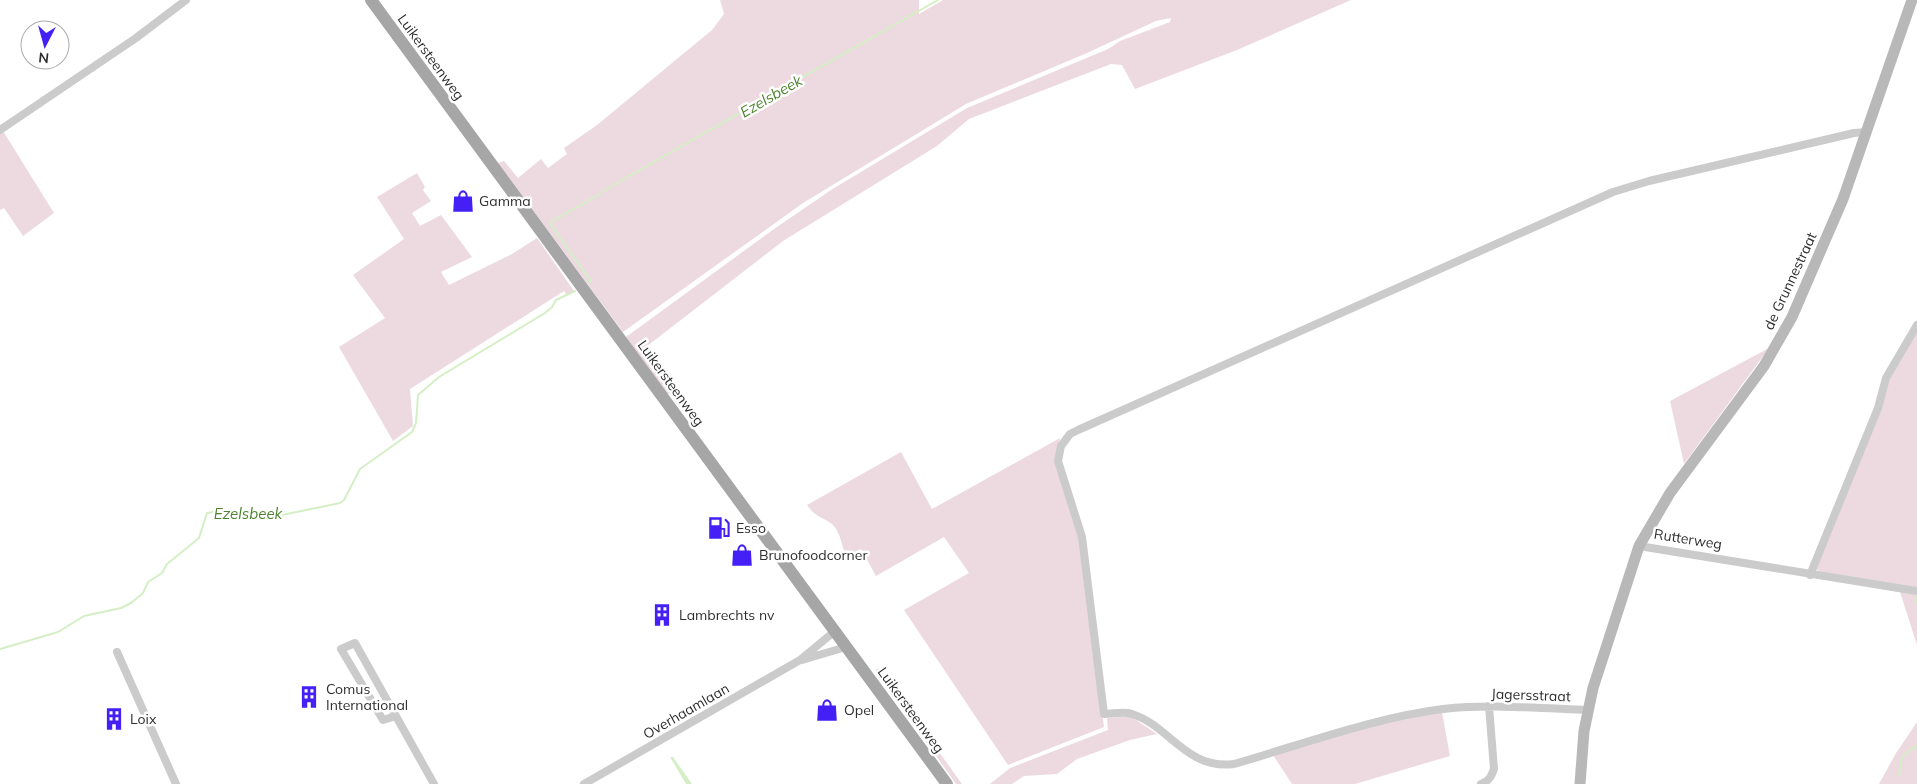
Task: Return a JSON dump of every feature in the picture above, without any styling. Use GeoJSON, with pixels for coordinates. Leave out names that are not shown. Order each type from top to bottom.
{"type":"FeatureCollection","features":[{"type":"Feature","properties":{"kind":"main road","name":"Luikersteenweg"},"geometry":{"type":"LineString","coordinates":[[371,0],[947,784]]}},
{"type":"Feature","properties":{"kind":"street"},"geometry":{"type":"LineString","coordinates":[[0,130],[136,38],[186,0]]}},
{"type":"Feature","properties":{"kind":"street","name":"de Grunnestraat"},"geometry":{"type":"LineString","coordinates":[[1639,546],[1670,493],[1764,366],[1783,334],[1840,207],[1912,0]]}},
{"type":"Feature","properties":{"kind":"street","name":"Jagersstraat"},"geometry":{"type":"LineString","coordinates":[[1588,710],[1489,706],[1402,716],[1234,764],[1219,766],[1202,761],[1131,713],[1104,714],[1084,546],[1078,519],[1058,461],[1061,446],[1070,434],[1078,430],[1613,192],[1649,181],[1854,132],[1867,132]]}},
{"type":"Feature","properties":{"kind":"street"},"geometry":{"type":"LineString","coordinates":[[1810,575],[1878,408],[1886,378],[1917,325]]}},
{"type":"Feature","properties":{"kind":"street","name":"Rutterweg"},"geometry":{"type":"LineString","coordinates":[[1580,784],[1584,731],[1588,710],[1639,546],[1917,591]]}},
{"type":"Feature","properties":{"kind":"street","name":"Overhaamlaan"},"geometry":{"type":"LineString","coordinates":[[584,784],[800,660],[835,631]]}},
{"type":"Feature","properties":{"kind":"street"},"geometry":{"type":"LineString","coordinates":[[396,716],[383,720],[341,649],[355,643],[396,716],[434,784]]}},
{"type":"Feature","properties":{"kind":"street","name":"Overhaamlaan"},"geometry":{"type":"LineString","coordinates":[[800,660],[846,647]]}},
{"type":"Feature","properties":{"kind":"street"},"geometry":{"type":"LineString","coordinates":[[117,652],[176,784]]}},
{"type":"Feature","properties":{"kind":"street"},"geometry":{"type":"LineString","coordinates":[[1481,784],[1486,782],[1494,768],[1489,706]]}},
{"type":"Feature","properties":{"kind":"shaded area"},"geometry":{"type":"Polygon","coordinates":[[[720,0],[919,0],[919,14],[943,0],[1351,0],[1237,50],[1135,89],[1122,65],[1111,64],[969,119],[937,146],[783,241],[642,350],[673,391],[667,395],[626,337],[774,229],[831,190],[967,108],[1108,49],[1120,41],[1170,22],[1171,18],[1156,21],[1087,53],[966,104],[803,203],[623,332],[498,163],[504,161],[518,178],[541,159],[548,168],[567,154],[564,148],[597,125],[712,30],[724,14],[720,0]]]}},
{"type":"Feature","properties":{"kind":"shaded area"},"geometry":{"type":"Polygon","coordinates":[[[3,131],[54,213],[23,236],[4,208],[0,210],[0,133],[3,131]]]}},
{"type":"Feature","properties":{"kind":"shaded area"},"geometry":{"type":"Polygon","coordinates":[[[417,173],[425,187],[423,190],[431,201],[412,213],[420,226],[441,215],[472,257],[441,272],[449,285],[512,254],[537,238],[574,291],[567,295],[564,291],[410,389],[413,426],[393,441],[339,347],[385,318],[353,275],[404,239],[377,197],[417,173]]]}},
{"type":"Feature","properties":{"kind":"shaded area"},"geometry":{"type":"Polygon","coordinates":[[[1917,332],[1917,645],[1900,592],[1875,588],[1816,570],[1892,373],[1917,332]]]}},
{"type":"Feature","properties":{"kind":"shaded area"},"geometry":{"type":"Polygon","coordinates":[[[1769,348],[1684,464],[1670,401],[1769,348]]]}},
{"type":"Feature","properties":{"kind":"shaded area"},"geometry":{"type":"Polygon","coordinates":[[[1060,438],[1056,462],[1080,539],[1104,727],[1008,765],[904,610],[969,573],[944,537],[876,576],[861,549],[846,556],[839,535],[833,525],[814,513],[807,505],[901,452],[932,509],[1060,438]]]}},
{"type":"Feature","properties":{"kind":"shaded area"},"geometry":{"type":"Polygon","coordinates":[[[879,668],[962,784],[956,784],[875,670],[879,668]]]}},
{"type":"Feature","properties":{"kind":"shaded area"},"geometry":{"type":"Polygon","coordinates":[[[1442,712],[1450,756],[1355,784],[1292,784],[1273,755],[1405,716],[1442,712]]]}},
{"type":"Feature","properties":{"kind":"shaded area"},"geometry":{"type":"Polygon","coordinates":[[[1130,716],[1157,734],[1130,740],[1077,759],[1057,774],[1024,776],[1012,784],[990,784],[1010,768],[1108,730],[1107,718],[1130,716]]]}},
{"type":"Feature","properties":{"kind":"shaded area"},"geometry":{"type":"Polygon","coordinates":[[[1917,722],[1917,784],[1879,784],[1896,753],[1917,722]]]}},
{"type":"Feature","properties":{"kind":"shaded area"},"geometry":{"type":"Polygon","coordinates":[[[670,757],[673,757],[692,784],[686,784],[670,757]]]}},
{"type":"Feature","properties":{"kind":"waterway","name":"Ezelsbeek"},"geometry":{"type":"LineString","coordinates":[[603,191],[938,0]]}},
{"type":"Feature","properties":{"kind":"waterway","name":"Ezelsbeek"},"geometry":{"type":"LineString","coordinates":[[589,282],[591,281],[551,225],[551,222],[600,194]]}},
{"type":"Feature","properties":{"kind":"waterway","name":"Ezelsbeek"},"geometry":{"type":"LineString","coordinates":[[0,649],[58,632],[84,616],[121,608],[131,603],[143,593],[148,582],[162,573],[167,564],[199,538],[207,513],[225,510],[277,516],[340,503],[344,500],[360,469],[412,432],[416,423],[418,395],[439,377],[545,313],[556,300],[575,291]]}},
{"type":"Feature","properties":{"kind":"waterway"},"geometry":{"type":"LineString","coordinates":[[1917,596],[1917,603]]}},
{"type":"Feature","properties":{"kind":"waterway"},"geometry":{"type":"LineString","coordinates":[[1899,776],[1902,757],[1917,745]]}},
{"type":"Feature","properties":{"kind":"place","name":"Gamma"},"geometry":{"type":"Point","coordinates":[463,201]}},
{"type":"Feature","properties":{"kind":"place","name":"Esso"},"geometry":{"type":"Point","coordinates":[719,528]}},
{"type":"Feature","properties":{"kind":"place","name":"Brunofoodcorner"},"geometry":{"type":"Point","coordinates":[742,555]}},
{"type":"Feature","properties":{"kind":"place","name":"Lambrechts nv"},"geometry":{"type":"Point","coordinates":[662,615]}},
{"type":"Feature","properties":{"kind":"place","name":"Comus International"},"geometry":{"type":"Point","coordinates":[309,697]}},
{"type":"Feature","properties":{"kind":"place","name":"Opel"},"geometry":{"type":"Point","coordinates":[827,710]}},
{"type":"Feature","properties":{"kind":"place","name":"Loix"},"geometry":{"type":"Point","coordinates":[114,719]}}]}
